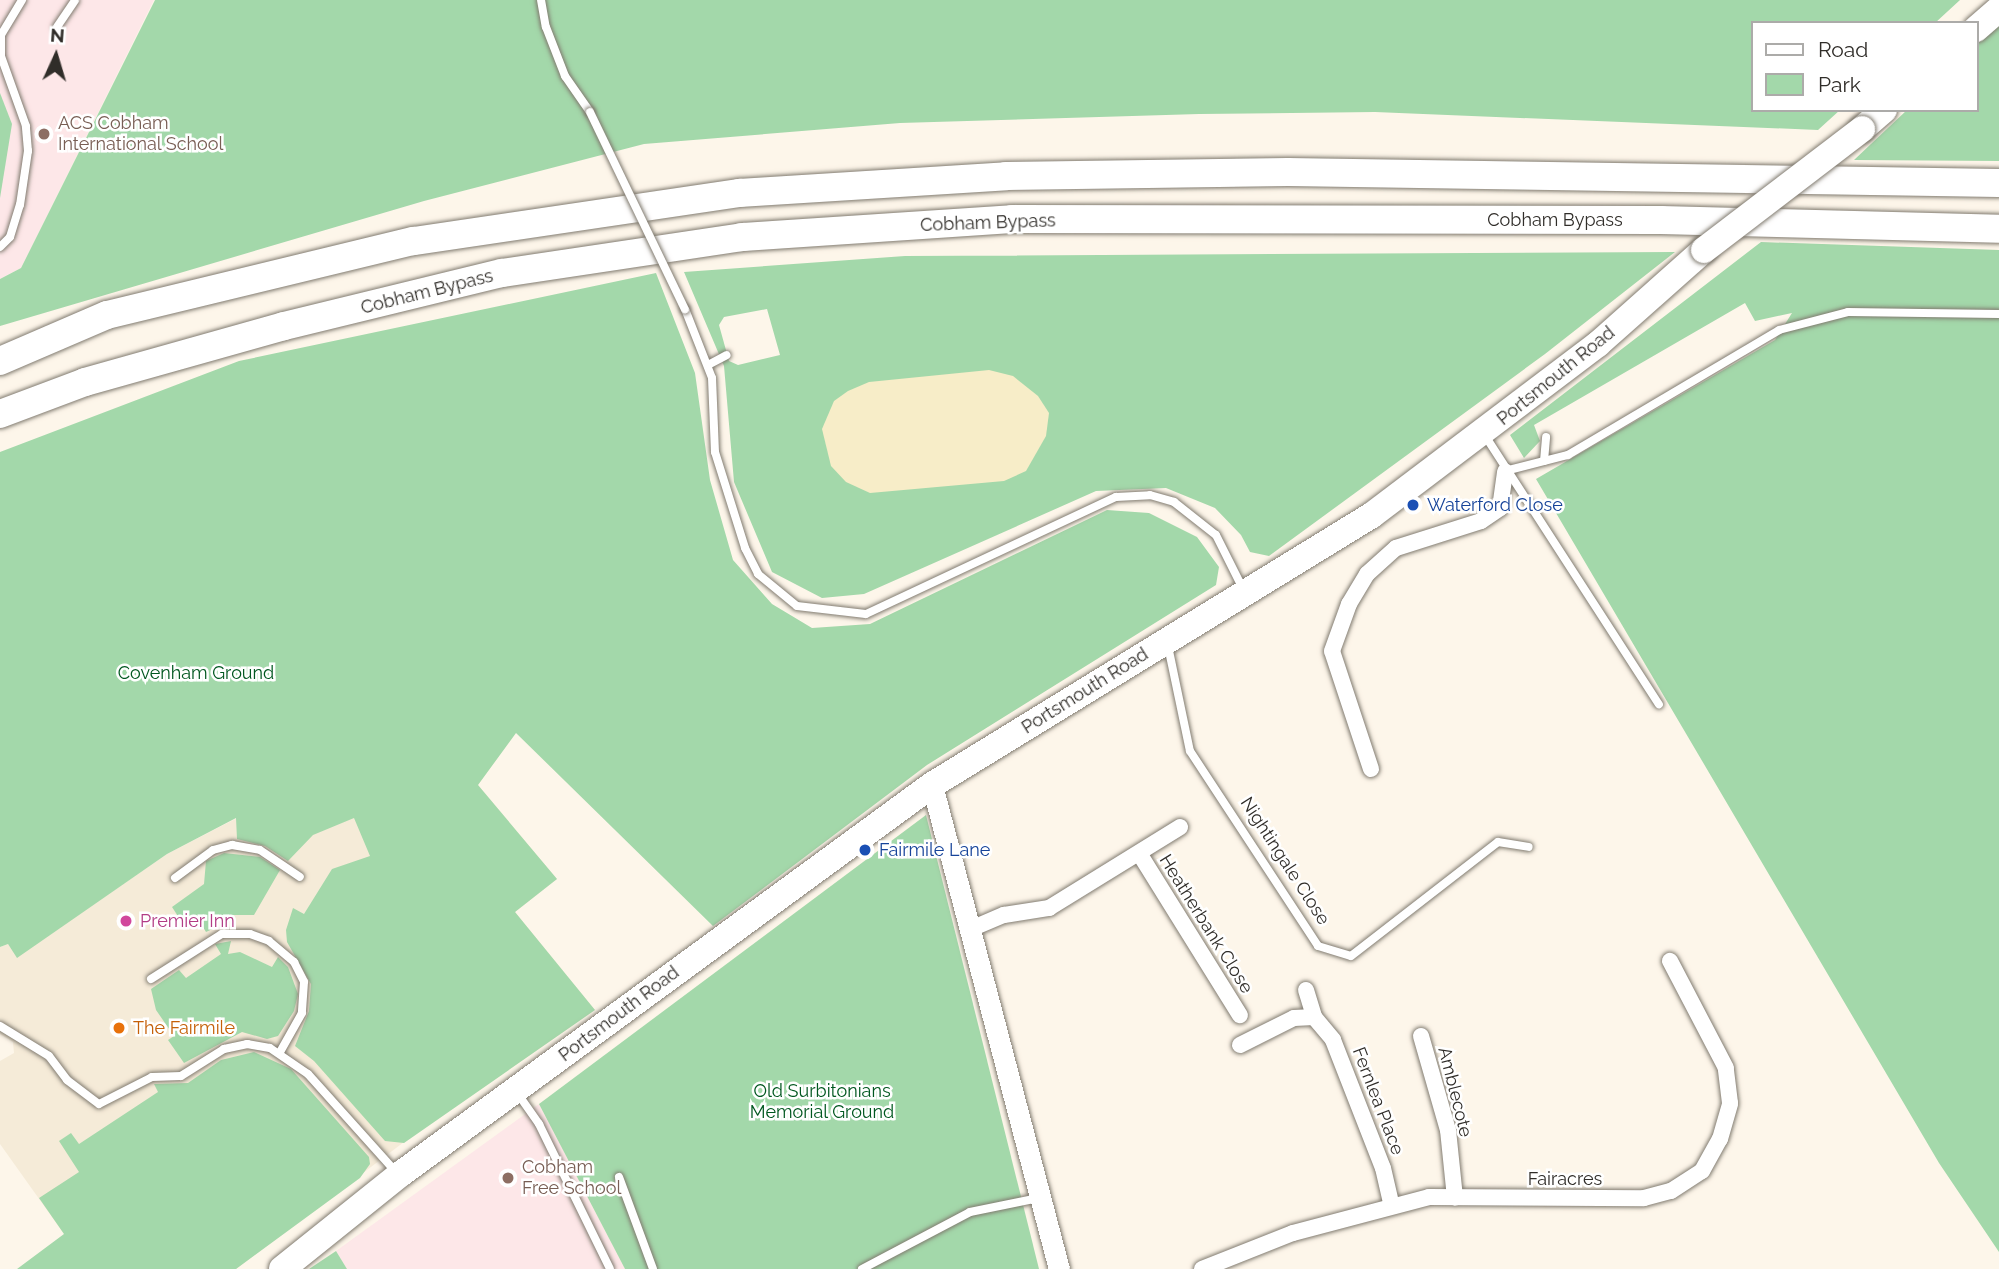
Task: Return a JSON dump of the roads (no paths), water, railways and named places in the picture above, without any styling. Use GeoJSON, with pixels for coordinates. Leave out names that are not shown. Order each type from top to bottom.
{"type":"FeatureCollection","features":[{"type":"Feature","properties":{"kind":"highway"},"geometry":{"type":"LineString","coordinates":[[0,361],[107,316],[414,241],[739,193],[1006,176],[1288,172],[1999,183]]}},
{"type":"Feature","properties":{"kind":"highway","name":"Cobham Bypass"},"geometry":{"type":"LineString","coordinates":[[0,414],[85,382],[231,341],[489,276],[741,237],[1012,219],[1661,220],[1999,229]]}},
{"type":"Feature","properties":{"kind":"main road"},"geometry":{"type":"LineString","coordinates":[[1978,27],[1999,9]]}},
{"type":"Feature","properties":{"kind":"main road","name":"Portsmouth Road"},"geometry":{"type":"LineString","coordinates":[[282,1269],[399,1176],[932,785],[1372,515],[1484,434],[1598,344],[1704,250],[1882,112]]}},
{"type":"Feature","properties":{"kind":"street"},"geometry":{"type":"LineString","coordinates":[[1371,769],[1332,651],[1349,604],[1367,574],[1396,548],[1481,521],[1500,508],[1505,471]]}},
{"type":"Feature","properties":{"kind":"street"},"geometry":{"type":"LineString","coordinates":[[932,785],[973,928],[1059,1269]]}},
{"type":"Feature","properties":{"kind":"street"},"geometry":{"type":"LineString","coordinates":[[973,928],[1004,915],[1049,908],[1180,827]]}},
{"type":"Feature","properties":{"kind":"street","name":"Heatherbank Close"},"geometry":{"type":"LineString","coordinates":[[1139,853],[1240,1015]]}},
{"type":"Feature","properties":{"kind":"street","name":"Fairacres"},"geometry":{"type":"LineString","coordinates":[[1202,1269],[1293,1233],[1429,1197],[1644,1198],[1671,1191],[1702,1171],[1720,1139],[1730,1103],[1727,1068],[1670,961]]}},
{"type":"Feature","properties":{"kind":"street","name":"Fernlea Place"},"geometry":{"type":"LineString","coordinates":[[1306,990],[1314,1017],[1333,1040],[1383,1168],[1392,1206]]}},
{"type":"Feature","properties":{"kind":"street"},"geometry":{"type":"LineString","coordinates":[[1240,1045],[1294,1018],[1314,1017]]}},
{"type":"Feature","properties":{"kind":"street","name":"Amblecote"},"geometry":{"type":"LineString","coordinates":[[1421,1036],[1448,1130],[1455,1198]]}},
{"type":"Feature","properties":{"kind":"lane"},"geometry":{"type":"LineString","coordinates":[[0,247],[10,237],[20,205],[28,151],[26,126],[1,56],[1,35],[22,0]]}},
{"type":"Feature","properties":{"kind":"lane"},"geometry":{"type":"LineString","coordinates":[[57,27],[75,0]]}},
{"type":"Feature","properties":{"kind":"lane"},"geometry":{"type":"LineString","coordinates":[[541,0],[545,27],[565,76],[590,112],[685,309],[708,365],[715,452],[745,548],[758,574],[797,606],[820,612],[866,614],[1116,498],[1150,495],[1174,502],[1216,535],[1245,592]]}},
{"type":"Feature","properties":{"kind":"lane"},"geometry":{"type":"LineString","coordinates":[[1505,471],[1568,455],[1779,330],[1848,312],[1999,314]]}},
{"type":"Feature","properties":{"kind":"lane"},"geometry":{"type":"LineString","coordinates":[[708,365],[727,355]]}},
{"type":"Feature","properties":{"kind":"lane"},"geometry":{"type":"LineString","coordinates":[[1484,434],[1505,471],[1659,704]]}},
{"type":"Feature","properties":{"kind":"lane"},"geometry":{"type":"LineString","coordinates":[[1544,461],[1546,437]]}},
{"type":"Feature","properties":{"kind":"lane","name":"Nightingale Close"},"geometry":{"type":"LineString","coordinates":[[1167,641],[1190,751],[1318,946],[1351,956],[1498,842],[1529,846]]}},
{"type":"Feature","properties":{"kind":"lane"},"geometry":{"type":"LineString","coordinates":[[174,878],[213,850],[232,845],[260,850],[300,877]]}},
{"type":"Feature","properties":{"kind":"lane"},"geometry":{"type":"LineString","coordinates":[[150,979],[222,934],[250,934],[270,941],[294,962],[304,982],[302,1013],[280,1052]]}},
{"type":"Feature","properties":{"kind":"lane"},"geometry":{"type":"LineString","coordinates":[[0,1026],[49,1056],[67,1080],[99,1104],[152,1077],[181,1076],[236,1045],[258,1045],[280,1052],[308,1074],[399,1176]]}},
{"type":"Feature","properties":{"kind":"lane"},"geometry":{"type":"LineString","coordinates":[[516,1091],[540,1124],[610,1269]]}},
{"type":"Feature","properties":{"kind":"lane"},"geometry":{"type":"LineString","coordinates":[[619,1177],[653,1269]]}},
{"type":"Feature","properties":{"kind":"lane"},"geometry":{"type":"LineString","coordinates":[[862,1269],[970,1212],[1042,1198]]}},
{"type":"Feature","properties":{"kind":"place","name":"ACS Cobham International School"},"geometry":{"type":"Point","coordinates":[44,134]}},
{"type":"Feature","properties":{"kind":"place","name":"Waterford Close"},"geometry":{"type":"Point","coordinates":[1413,505]}},
{"type":"Feature","properties":{"kind":"place","name":"Fairmile Lane"},"geometry":{"type":"Point","coordinates":[865,850]}},
{"type":"Feature","properties":{"kind":"place","name":"Premier Inn"},"geometry":{"type":"Point","coordinates":[126,921]}},
{"type":"Feature","properties":{"kind":"place","name":"The Fairmile"},"geometry":{"type":"Point","coordinates":[119,1028]}},
{"type":"Feature","properties":{"kind":"place","name":"Cobham Free School"},"geometry":{"type":"Point","coordinates":[508,1178]}},
{"type":"Feature","properties":{"kind":"park label","name":"Covenham Ground"},"geometry":{"type":"Point","coordinates":[196,673]}},
{"type":"Feature","properties":{"kind":"park label","name":"Old Surbitonians Memorial Ground"},"geometry":{"type":"Point","coordinates":[822,1102]}}]}
